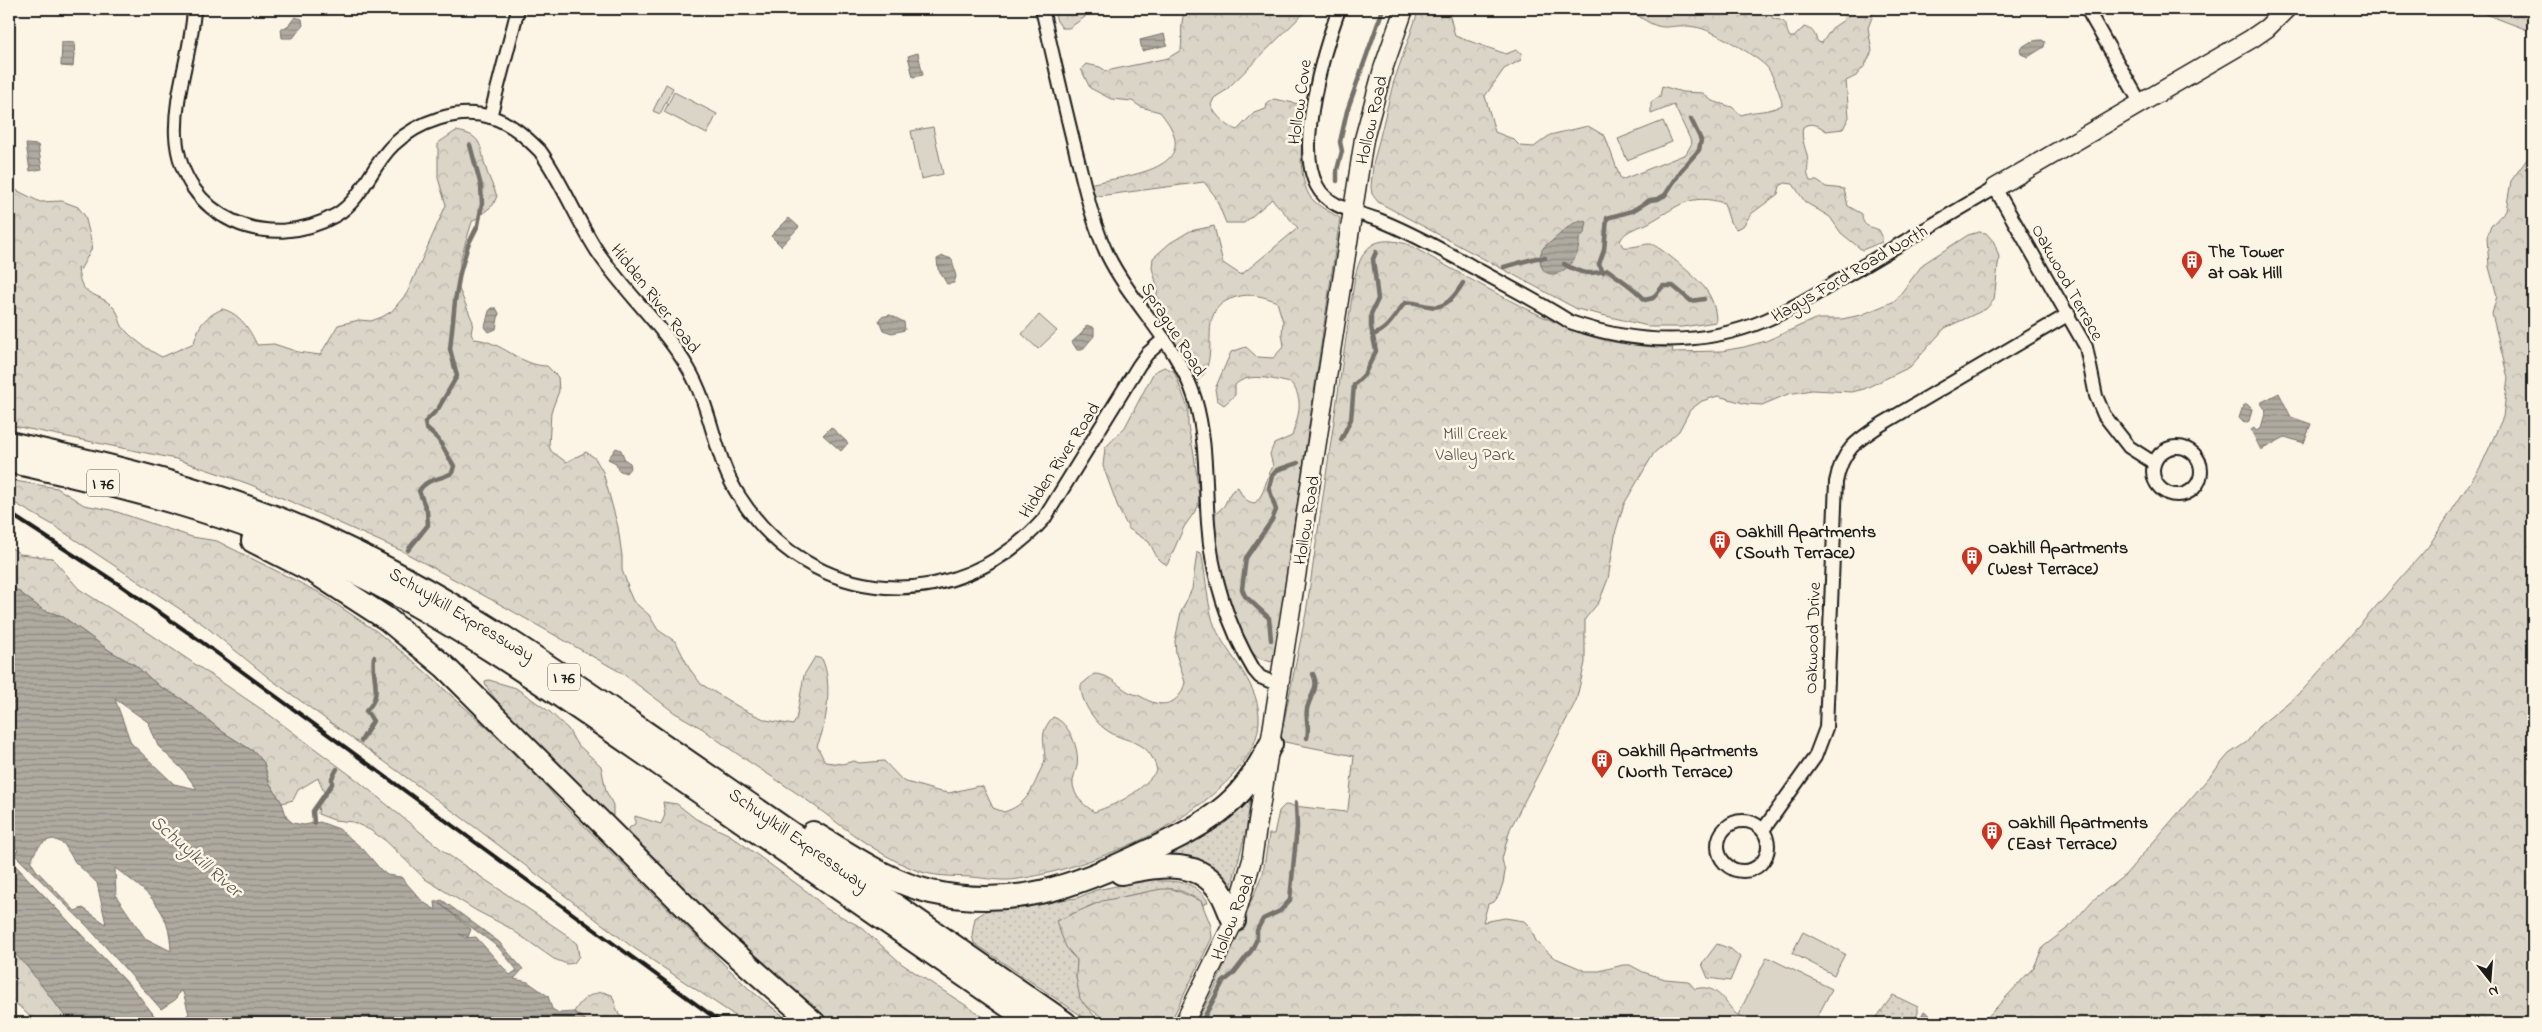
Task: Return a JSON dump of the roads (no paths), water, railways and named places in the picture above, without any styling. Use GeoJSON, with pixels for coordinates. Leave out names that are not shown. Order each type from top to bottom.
{"type":"FeatureCollection","features":[{"type":"Feature","properties":{"kind":"highway","name":"Schuylkill Expressway"},"geometry":{"type":"LineString","coordinates":[[9,443],[119,468],[193,488],[272,516],[327,539],[443,599],[507,639],[1065,1023]]}},
{"type":"Feature","properties":{"kind":"highway","name":"Schuylkill Expressway"},"geometry":{"type":"LineString","coordinates":[[9,462],[146,493],[196,508],[289,542],[379,584],[466,634],[1033,1023]]}},
{"type":"Feature","properties":{"kind":"highway"},"geometry":{"type":"LineString","coordinates":[[196,508],[256,543],[316,574],[408,634],[445,667],[715,936],[814,1023]]}},
{"type":"Feature","properties":{"kind":"highway"},"geometry":{"type":"LineString","coordinates":[[661,744],[886,875],[909,885],[953,896],[984,898],[1036,894],[1085,881],[1148,868],[1186,867],[1202,873],[1213,882],[1223,895],[1234,921]]}},
{"type":"Feature","properties":{"kind":"highway"},"geometry":{"type":"LineString","coordinates":[[1085,881],[1156,848],[1209,819],[1244,788],[1271,744]]}},
{"type":"Feature","properties":{"kind":"main road","name":"Hollow Road"},"geometry":{"type":"LineString","coordinates":[[1184,1023],[1234,921],[1244,894],[1252,860],[1281,686],[1364,139],[1374,100],[1404,9]]}},
{"type":"Feature","properties":{"kind":"main road","name":"Hagys Ford Road North"},"geometry":{"type":"LineString","coordinates":[[1995,188],[2251,40],[2286,9]]}},
{"type":"Feature","properties":{"kind":"street","name":"Hidden River Road"},"geometry":{"type":"LineString","coordinates":[[194,9],[176,126],[178,152],[190,181],[204,200],[225,218],[240,225],[272,232],[291,231],[324,221],[338,213],[350,202],[393,145],[405,135],[434,120],[450,116],[478,115],[490,117],[519,132],[540,151],[598,252],[651,315],[680,355],[705,404],[730,479],[747,508],[762,527],[785,548],[810,566],[844,579],[862,584],[896,588],[936,584],[983,568],[1017,546],[1044,519],[1139,364],[1164,339]]}},
{"type":"Feature","properties":{"kind":"street"},"geometry":{"type":"LineString","coordinates":[[490,117],[518,9]]}},
{"type":"Feature","properties":{"kind":"street","name":"Sprague Road"},"geometry":{"type":"LineString","coordinates":[[1042,9],[1097,230],[1114,266],[1164,339],[1188,382],[1199,415],[1204,446],[1210,547],[1215,573],[1226,608],[1239,642],[1254,670],[1260,677],[1281,686]]}},
{"type":"Feature","properties":{"kind":"street","name":"Hollow Cove"},"geometry":{"type":"LineString","coordinates":[[1339,9],[1321,64],[1310,136],[1309,160],[1313,179],[1322,195],[1352,211]]}},
{"type":"Feature","properties":{"kind":"street"},"geometry":{"type":"LineString","coordinates":[[2087,9],[2141,104]]}},
{"type":"Feature","properties":{"kind":"street","name":"Hagys Ford Road North"},"geometry":{"type":"LineString","coordinates":[[1352,211],[1395,226],[1570,322],[1600,332],[1629,338],[1685,340],[1737,330],[1772,317],[1995,188]]}},
{"type":"Feature","properties":{"kind":"street","name":"Oakwood Terrace"},"geometry":{"type":"LineString","coordinates":[[1995,188],[2086,347],[2096,396],[2104,415],[2129,447],[2154,463]]}},
{"type":"Feature","properties":{"kind":"street","name":"Oakwood Drive"},"geometry":{"type":"LineString","coordinates":[[1762,830],[1815,756],[1826,728],[1836,482],[1843,457],[1861,438],[1882,424],[2068,314]]}},
{"type":"Feature","properties":{"kind":"street"},"geometry":{"type":"LineString","coordinates":[[1742,821],[1750,822],[1762,830],[1768,844],[1766,857],[1762,863],[1757,867],[1744,871],[1731,868],[1724,863],[1718,848],[1719,840],[1727,827],[1742,821]]}},
{"type":"Feature","properties":{"kind":"water"},"geometry":{"type":"Polygon","coordinates":[[[295,17],[302,19],[303,25],[293,38],[282,38],[281,29],[288,26],[295,17]]]}},
{"type":"Feature","properties":{"kind":"water"},"geometry":{"type":"Polygon","coordinates":[[[1164,34],[1167,45],[1142,51],[1140,40],[1164,34]]]}},
{"type":"Feature","properties":{"kind":"water"},"geometry":{"type":"Polygon","coordinates":[[[2042,40],[2045,42],[2044,47],[2028,57],[2021,54],[2020,49],[2025,45],[2033,41],[2042,40]]]}},
{"type":"Feature","properties":{"kind":"water"},"geometry":{"type":"Polygon","coordinates":[[[62,42],[75,43],[73,67],[61,66],[62,42]]]}},
{"type":"Feature","properties":{"kind":"water"},"geometry":{"type":"Polygon","coordinates":[[[918,53],[923,75],[913,77],[908,56],[918,53]]]}},
{"type":"Feature","properties":{"kind":"water"},"geometry":{"type":"Polygon","coordinates":[[[26,144],[38,145],[42,169],[30,171],[26,144]]]}},
{"type":"Feature","properties":{"kind":"water"},"geometry":{"type":"Polygon","coordinates":[[[789,218],[799,227],[781,246],[771,236],[789,218]]]}},
{"type":"Feature","properties":{"kind":"water"},"geometry":{"type":"Polygon","coordinates":[[[1581,220],[1587,222],[1585,232],[1579,239],[1578,250],[1574,260],[1560,272],[1553,274],[1546,272],[1542,267],[1540,257],[1543,248],[1569,226],[1581,220]]]}},
{"type":"Feature","properties":{"kind":"water"},"geometry":{"type":"Polygon","coordinates":[[[943,256],[952,259],[956,277],[954,283],[947,284],[938,269],[937,259],[943,256]]]}},
{"type":"Feature","properties":{"kind":"water"},"geometry":{"type":"Polygon","coordinates":[[[492,308],[496,308],[499,313],[496,329],[489,332],[485,327],[489,311],[492,308]]]}},
{"type":"Feature","properties":{"kind":"water"},"geometry":{"type":"Polygon","coordinates":[[[890,315],[904,322],[905,330],[892,333],[883,330],[879,320],[881,317],[890,315]]]}},
{"type":"Feature","properties":{"kind":"water"},"geometry":{"type":"Polygon","coordinates":[[[1087,325],[1094,328],[1094,336],[1082,350],[1077,350],[1072,342],[1087,325]]]}},
{"type":"Feature","properties":{"kind":"water"},"geometry":{"type":"Polygon","coordinates":[[[2279,393],[2291,417],[2311,424],[2304,443],[2285,437],[2261,450],[2251,430],[2254,428],[2256,431],[2261,428],[2266,410],[2260,403],[2279,393]]]}},
{"type":"Feature","properties":{"kind":"water"},"geometry":{"type":"Polygon","coordinates":[[[2247,404],[2252,409],[2249,421],[2244,423],[2239,418],[2243,406],[2247,404]]]}},
{"type":"Feature","properties":{"kind":"water"},"geometry":{"type":"Polygon","coordinates":[[[831,427],[848,443],[841,451],[823,435],[831,427]]]}},
{"type":"Feature","properties":{"kind":"water"},"geometry":{"type":"Polygon","coordinates":[[[616,448],[621,450],[625,460],[630,463],[631,467],[626,473],[618,470],[616,463],[608,459],[616,448]]]}},
{"type":"Feature","properties":{"kind":"water","name":"Schuylkill River"},"geometry":{"type":"Polygon","coordinates":[[[9,584],[43,610],[62,616],[110,651],[135,665],[159,686],[182,699],[223,732],[256,753],[264,763],[269,782],[282,803],[287,818],[293,823],[304,825],[320,822],[339,829],[363,849],[387,875],[401,877],[423,902],[436,910],[435,902],[442,900],[499,942],[523,969],[514,979],[528,982],[548,996],[552,1009],[559,1013],[574,1012],[589,1023],[174,1023],[189,1014],[183,992],[180,991],[175,1000],[161,1009],[87,926],[14,854],[18,850],[9,841],[9,584]],[[115,699],[131,743],[174,784],[197,789],[183,770],[158,746],[148,722],[115,699]],[[54,839],[39,846],[31,862],[36,870],[75,911],[83,908],[106,924],[97,883],[75,862],[64,844],[54,839]],[[115,868],[116,896],[145,938],[171,951],[170,936],[162,912],[147,893],[115,868]],[[440,904],[471,929],[468,937],[459,934],[465,938],[476,937],[510,975],[517,970],[498,947],[440,904]]]}},
{"type":"Feature","properties":{"kind":"water"},"geometry":{"type":"Polygon","coordinates":[[[9,859],[135,991],[160,1023],[70,1023],[29,969],[9,947],[9,859]]]}},
{"type":"Feature","properties":{"kind":"water"},"geometry":{"type":"Polygon","coordinates":[[[1924,1011],[1941,1023],[1918,1023],[1924,1011]]]}},
{"type":"Feature","properties":{"kind":"waterway"},"geometry":{"type":"LineString","coordinates":[[1337,181],[1337,170],[1342,151],[1340,142],[1347,111],[1383,9]]}},
{"type":"Feature","properties":{"kind":"waterway"},"geometry":{"type":"LineString","coordinates":[[1603,272],[1599,264],[1604,250],[1607,218],[1632,211],[1650,200],[1658,199],[1665,195],[1683,168],[1699,150],[1701,140],[1691,119]]}},
{"type":"Feature","properties":{"kind":"waterway"},"geometry":{"type":"LineString","coordinates":[[408,550],[428,525],[427,511],[419,491],[430,481],[452,473],[454,466],[438,439],[426,428],[425,422],[438,409],[457,376],[450,349],[455,301],[460,273],[468,245],[478,225],[482,204],[481,186],[470,145]]}},
{"type":"Feature","properties":{"kind":"waterway"},"geometry":{"type":"LineString","coordinates":[[1341,440],[1351,419],[1354,385],[1364,375],[1376,351],[1371,327],[1371,314],[1378,299],[1373,259],[1376,252]]}},
{"type":"Feature","properties":{"kind":"waterway"},"geometry":{"type":"LineString","coordinates":[[1504,267],[1536,258],[1545,258]]}},
{"type":"Feature","properties":{"kind":"waterway"},"geometry":{"type":"LineString","coordinates":[[1564,264],[1585,273],[1608,270],[1645,300],[1653,298],[1663,286],[1673,286],[1691,301],[1704,299]]}},
{"type":"Feature","properties":{"kind":"waterway"},"geometry":{"type":"LineString","coordinates":[[1372,335],[1383,330],[1405,303],[1440,306],[1449,301],[1463,283]]}},
{"type":"Feature","properties":{"kind":"waterway"},"geometry":{"type":"LineString","coordinates":[[1271,640],[1269,618],[1245,596],[1242,589],[1246,558],[1272,520],[1276,510],[1269,488],[1272,476],[1277,470],[1298,463]]}},
{"type":"Feature","properties":{"kind":"waterway"},"geometry":{"type":"LineString","coordinates":[[361,741],[373,721],[366,711],[371,705],[376,692],[374,657]]}},
{"type":"Feature","properties":{"kind":"waterway"},"geometry":{"type":"LineString","coordinates":[[1307,738],[1307,709],[1315,688],[1313,674]]}},
{"type":"Feature","properties":{"kind":"waterway"},"geometry":{"type":"LineString","coordinates":[[314,823],[313,811],[332,784],[332,778],[337,769]]}},
{"type":"Feature","properties":{"kind":"waterway"},"geometry":{"type":"LineString","coordinates":[[1201,1023],[1223,982],[1233,974],[1251,951],[1257,939],[1257,930],[1263,919],[1280,911],[1290,900],[1297,827],[1296,803]]}},
{"type":"Feature","properties":{"kind":"railway"},"geometry":{"type":"LineString","coordinates":[[9,513],[120,585],[199,640],[722,1023]]}},
{"type":"Feature","properties":{"kind":"railway"},"geometry":{"type":"LineString","coordinates":[[9,1017],[15,1023]]}},
{"type":"Feature","properties":{"kind":"place","name":"The Tower at Oak Hill"},"geometry":{"type":"Point","coordinates":[2192,280]}},
{"type":"Feature","properties":{"kind":"place","name":"Oakhill Apartments (South Terrace)"},"geometry":{"type":"Point","coordinates":[1720,560]}},
{"type":"Feature","properties":{"kind":"place","name":"Oakhill Apartments (West Terrace)"},"geometry":{"type":"Point","coordinates":[1972,576]}},
{"type":"Feature","properties":{"kind":"place","name":"Oakhill Apartments (North Terrace)"},"geometry":{"type":"Point","coordinates":[1602,779]}},
{"type":"Feature","properties":{"kind":"place","name":"Oakhill Apartments (East Terrace)"},"geometry":{"type":"Point","coordinates":[1992,851]}},
{"type":"Feature","properties":{"kind":"park label","name":"Mill Creek Valley Park"},"geometry":{"type":"Point","coordinates":[1475,443]}}]}
